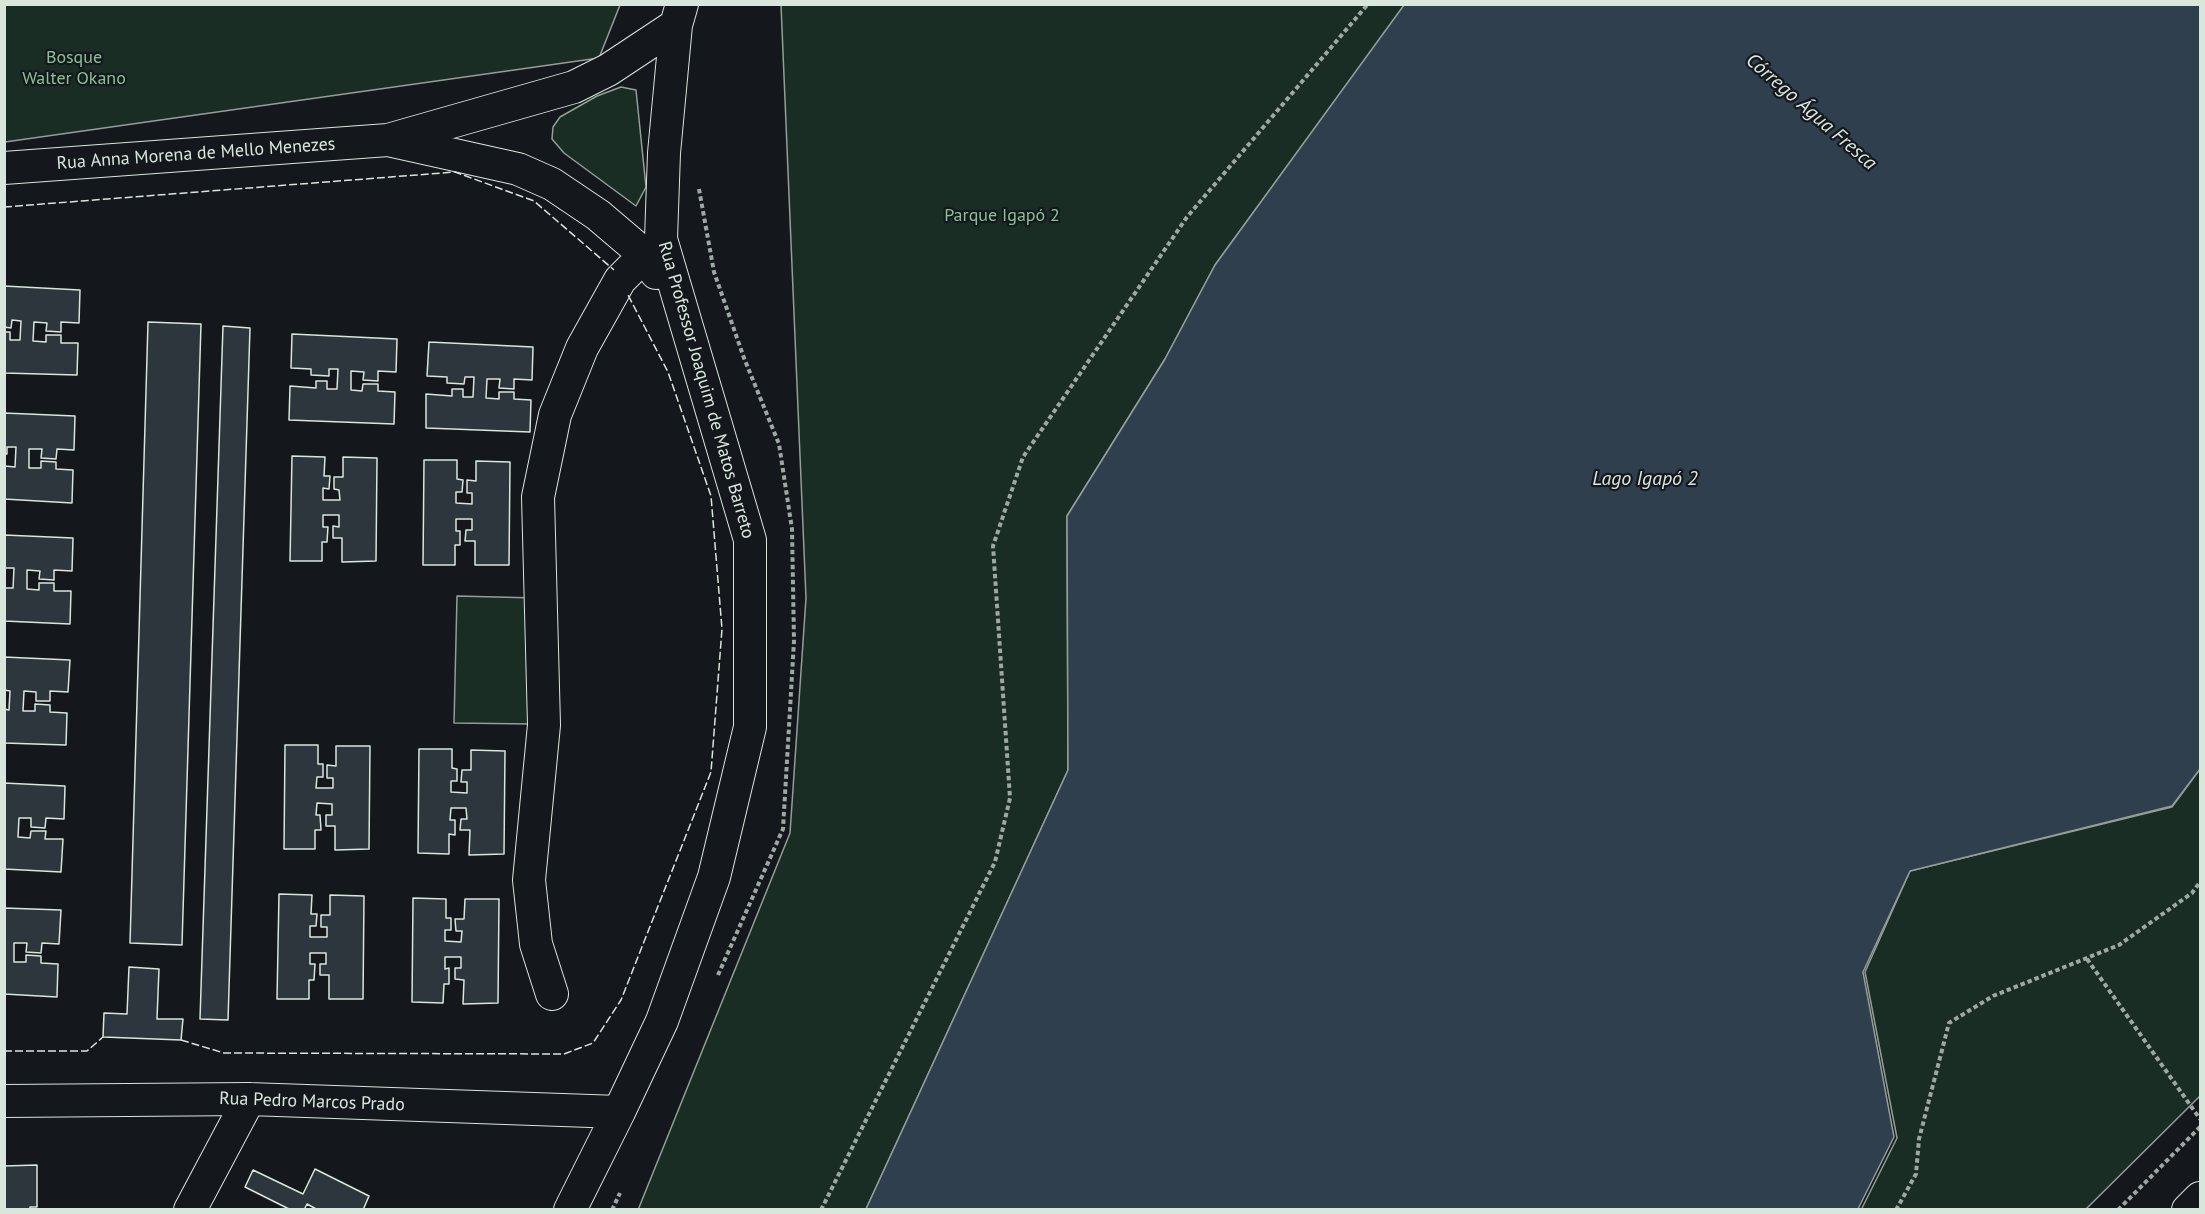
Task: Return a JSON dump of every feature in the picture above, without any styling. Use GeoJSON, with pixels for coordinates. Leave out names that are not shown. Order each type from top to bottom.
{"type":"FeatureCollection","features":[{"type":"Feature","properties":{"kind":"street"},"geometry":{"type":"LineString","coordinates":[[388,140],[574,87],[608,70],[679,15]]}},
{"type":"Feature","properties":{"kind":"street","name":"Rua Professor Joaquim de Matos Barreto"},"geometry":{"type":"LineString","coordinates":[[570,1209],[662,1021],[714,877],[750,727],[750,540],[661,239],[664,153],[679,15]]}},
{"type":"Feature","properties":{"kind":"street"},"geometry":{"type":"LineString","coordinates":[[388,140],[519,169],[552,183],[598,215],[645,255],[685,319]]}},
{"type":"Feature","properties":{"kind":"street","name":"Rua Anna Morena de Mello Menezes"},"geometry":{"type":"LineString","coordinates":[[4,168],[388,140]]}},
{"type":"Feature","properties":{"kind":"street"},"geometry":{"type":"LineString","coordinates":[[552,994],[536,944],[529,880],[544,725],[538,496],[555,415],[582,348],[620,280],[645,255]]}},
{"type":"Feature","properties":{"kind":"street"},"geometry":{"type":"LineString","coordinates":[[190,1209],[249,1099]]}},
{"type":"Feature","properties":{"kind":"street","name":"Rua Pedro Marcos Prado"},"geometry":{"type":"LineString","coordinates":[[4,1101],[249,1099],[619,1112]]}},
{"type":"Feature","properties":{"kind":"street"},"geometry":{"type":"LineString","coordinates":[[2188,1209],[2200,1198]]}},
{"type":"Feature","properties":{"kind":"path"},"geometry":{"type":"LineString","coordinates":[[821,1209],[995,862],[1010,798],[993,546],[1023,457],[1187,217],[1368,4]]}},
{"type":"Feature","properties":{"kind":"path"},"geometry":{"type":"LineString","coordinates":[[1896,1209],[1916,1174],[1919,1139],[1949,1023],[1994,996],[2119,945],[2192,893],[2200,882]]}},
{"type":"Feature","properties":{"kind":"path"},"geometry":{"type":"LineString","coordinates":[[2087,959],[2200,1119]]}},
{"type":"Feature","properties":{"kind":"path"},"geometry":{"type":"LineString","coordinates":[[2118,1209],[2200,1127]]}},
{"type":"Feature","properties":{"kind":"green space","name":"Bosque Walter Okano"},"geometry":{"type":"Polygon","coordinates":[[[4,5],[620,5],[599,58],[5,142],[4,5]]]}},
{"type":"Feature","properties":{"kind":"green space","name":"Parque Igapó 2"},"geometry":{"type":"Polygon","coordinates":[[[781,5],[1405,5],[1215,265],[1165,359],[1067,516],[1068,770],[866,1209],[638,1210],[790,833],[806,598],[781,5]]]}},
{"type":"Feature","properties":{"kind":"green space"},"geometry":{"type":"Polygon","coordinates":[[[621,87],[636,90],[646,187],[636,206],[564,153],[552,139],[553,127],[560,117],[597,96],[621,87]]]}},
{"type":"Feature","properties":{"kind":"green space"},"geometry":{"type":"Polygon","coordinates":[[[457,596],[536,598],[532,724],[454,723],[457,596]]]}},
{"type":"Feature","properties":{"kind":"green space"},"geometry":{"type":"Polygon","coordinates":[[[2200,769],[2200,1096],[2086,1209],[1861,1210],[1897,1138],[1865,972],[1910,871],[2172,807],[2200,769]]]}},
{"type":"Feature","properties":{"kind":"water","name":"Lago Igapó 2"},"geometry":{"type":"Polygon","coordinates":[[[1404,5],[2200,5],[2200,769],[2172,806],[1910,871],[1863,972],[1894,1137],[1858,1209],[866,1209],[1068,770],[1067,516],[1165,359],[1215,265],[1404,5]]]}},
{"type":"Feature","properties":{"kind":"building"},"geometry":{"type":"Polygon","coordinates":[[[4,286],[80,290],[79,323],[61,322],[61,332],[46,331],[47,323],[34,322],[33,341],[46,342],[46,335],[61,335],[61,343],[78,343],[77,375],[4,373],[4,332],[10,332],[10,340],[20,340],[21,321],[12,320],[11,328],[4,327],[4,286]]]}},
{"type":"Feature","properties":{"kind":"building"},"geometry":{"type":"Polygon","coordinates":[[[148,322],[201,324],[182,945],[130,943],[148,322]]]}},
{"type":"Feature","properties":{"kind":"building"},"geometry":{"type":"Polygon","coordinates":[[[223,326],[250,328],[228,1020],[200,1019],[223,326]]]}},
{"type":"Feature","properties":{"kind":"building"},"geometry":{"type":"Polygon","coordinates":[[[292,334],[397,339],[396,372],[378,371],[378,381],[363,380],[364,372],[351,371],[351,390],[362,391],[363,384],[378,384],[378,391],[395,392],[394,424],[289,420],[290,386],[316,388],[316,381],[327,381],[327,389],[337,389],[338,369],[329,369],[329,376],[311,375],[311,369],[291,368],[292,334]]]}},
{"type":"Feature","properties":{"kind":"building"},"geometry":{"type":"Polygon","coordinates":[[[429,342],[533,347],[532,380],[514,379],[514,389],[499,388],[500,379],[487,379],[486,398],[499,399],[499,392],[514,392],[514,399],[531,400],[530,432],[426,428],[426,394],[452,396],[452,389],[463,389],[463,397],[473,397],[474,377],[465,377],[464,384],[447,383],[447,377],[427,376],[429,342]]]}},
{"type":"Feature","properties":{"kind":"building"},"geometry":{"type":"Polygon","coordinates":[[[4,413],[75,416],[74,450],[57,449],[56,459],[41,458],[42,449],[29,449],[29,468],[41,468],[41,461],[56,462],[56,469],[73,470],[72,503],[4,499],[4,459],[5,466],[15,467],[16,447],[7,447],[7,454],[4,454],[4,413]]]}},
{"type":"Feature","properties":{"kind":"building"},"geometry":{"type":"Polygon","coordinates":[[[292,456],[325,457],[324,476],[330,476],[329,489],[323,488],[323,500],[340,500],[339,490],[334,489],[334,477],[343,477],[343,457],[377,458],[376,561],[342,562],[342,538],[333,538],[333,526],[339,527],[339,515],[323,515],[323,527],[328,527],[327,542],[322,542],[322,561],[290,561],[292,456]]]}},
{"type":"Feature","properties":{"kind":"building"},"geometry":{"type":"Polygon","coordinates":[[[424,460],[457,460],[457,479],[463,480],[462,492],[456,492],[456,503],[472,504],[472,493],[467,493],[467,480],[476,481],[476,461],[510,462],[509,565],[475,565],[475,541],[465,541],[466,530],[472,530],[472,519],[456,519],[456,531],[460,531],[460,545],[455,545],[455,565],[423,565],[424,460]]]}},
{"type":"Feature","properties":{"kind":"building"},"geometry":{"type":"Polygon","coordinates":[[[4,535],[73,538],[72,571],[54,570],[54,580],[39,579],[40,571],[27,570],[27,589],[39,590],[39,583],[54,583],[54,591],[71,591],[70,624],[4,621],[4,588],[13,588],[14,568],[5,568],[4,575],[4,535]]]}},
{"type":"Feature","properties":{"kind":"building"},"geometry":{"type":"Polygon","coordinates":[[[4,657],[70,660],[68,692],[50,691],[50,701],[36,701],[36,692],[24,691],[23,711],[35,711],[35,704],[50,705],[50,712],[67,713],[66,745],[4,743],[4,709],[9,710],[10,691],[4,690],[4,657]]]}},
{"type":"Feature","properties":{"kind":"building"},"geometry":{"type":"Polygon","coordinates":[[[285,745],[318,745],[318,764],[323,764],[323,777],[317,777],[316,788],[333,788],[333,778],[327,778],[327,765],[336,766],[336,746],[370,746],[369,849],[335,850],[335,826],[326,826],[326,815],[332,815],[332,804],[317,803],[316,815],[320,815],[321,830],[315,830],[315,849],[284,849],[285,745]]]}},
{"type":"Feature","properties":{"kind":"building"},"geometry":{"type":"Polygon","coordinates":[[[419,749],[452,749],[452,768],[457,769],[457,781],[451,781],[451,792],[467,793],[467,782],[461,782],[462,770],[471,770],[471,750],[505,751],[504,854],[469,855],[470,830],[460,830],[461,819],[467,819],[466,808],[451,808],[450,820],[455,820],[455,835],[449,834],[449,854],[418,853],[419,749]]]}},
{"type":"Feature","properties":{"kind":"building"},"geometry":{"type":"Polygon","coordinates":[[[4,783],[65,786],[64,819],[46,818],[45,828],[31,827],[31,818],[19,818],[18,837],[30,838],[31,831],[46,831],[45,839],[63,839],[61,872],[4,869],[4,783]]]}},
{"type":"Feature","properties":{"kind":"building"},"geometry":{"type":"Polygon","coordinates":[[[279,894],[312,895],[311,914],[317,914],[316,926],[310,926],[310,937],[327,937],[327,927],[321,927],[321,915],[330,915],[330,895],[364,896],[363,999],[329,999],[329,975],[320,975],[320,964],[326,964],[326,953],[310,953],[310,964],[315,964],[314,980],[309,980],[309,999],[277,999],[279,894]]]}},
{"type":"Feature","properties":{"kind":"building"},"geometry":{"type":"Polygon","coordinates":[[[413,898],[446,899],[446,918],[451,918],[451,930],[445,930],[445,941],[461,942],[462,931],[456,931],[455,919],[464,919],[465,899],[499,899],[498,1003],[463,1004],[464,980],[455,979],[455,968],[461,968],[461,957],[445,957],[445,969],[449,968],[449,984],[444,984],[443,1003],[412,1002],[413,898]]]}},
{"type":"Feature","properties":{"kind":"building"},"geometry":{"type":"Polygon","coordinates":[[[4,908],[61,910],[59,944],[42,943],[41,953],[26,952],[27,943],[14,943],[14,962],[26,962],[26,955],[41,956],[41,963],[58,964],[57,997],[4,994],[4,908]]]}},
{"type":"Feature","properties":{"kind":"building"},"geometry":{"type":"Polygon","coordinates":[[[129,967],[159,969],[157,1019],[183,1019],[181,1040],[103,1037],[104,1013],[127,1014],[129,967]]]}},
{"type":"Feature","properties":{"kind":"building"},"geometry":{"type":"Polygon","coordinates":[[[37,1165],[37,1207],[30,1207],[30,1210],[4,1210],[4,1166],[37,1165]]]}},
{"type":"Feature","properties":{"kind":"building"},"geometry":{"type":"Polygon","coordinates":[[[315,1169],[369,1196],[363,1210],[318,1210],[307,1204],[304,1210],[291,1210],[245,1187],[253,1170],[303,1194],[315,1169]]]}},
{"type":"Feature","properties":{"kind":"fence"},"geometry":{"type":"LineString","coordinates":[[4,207],[455,172],[534,201],[614,270]]}},
{"type":"Feature","properties":{"kind":"fence"},"geometry":{"type":"LineString","coordinates":[[181,1040],[224,1053],[564,1054],[593,1043],[621,1000],[711,772],[722,629],[711,496],[668,372],[627,293]]}},
{"type":"Feature","properties":{"kind":"fence"},"geometry":{"type":"LineString","coordinates":[[4,1051],[87,1051],[103,1037]]}},
{"type":"Feature","properties":{"kind":"water label","name":"Córrego Água Fresca"},"geometry":{"type":"Point","coordinates":[1811,112]}}]}
